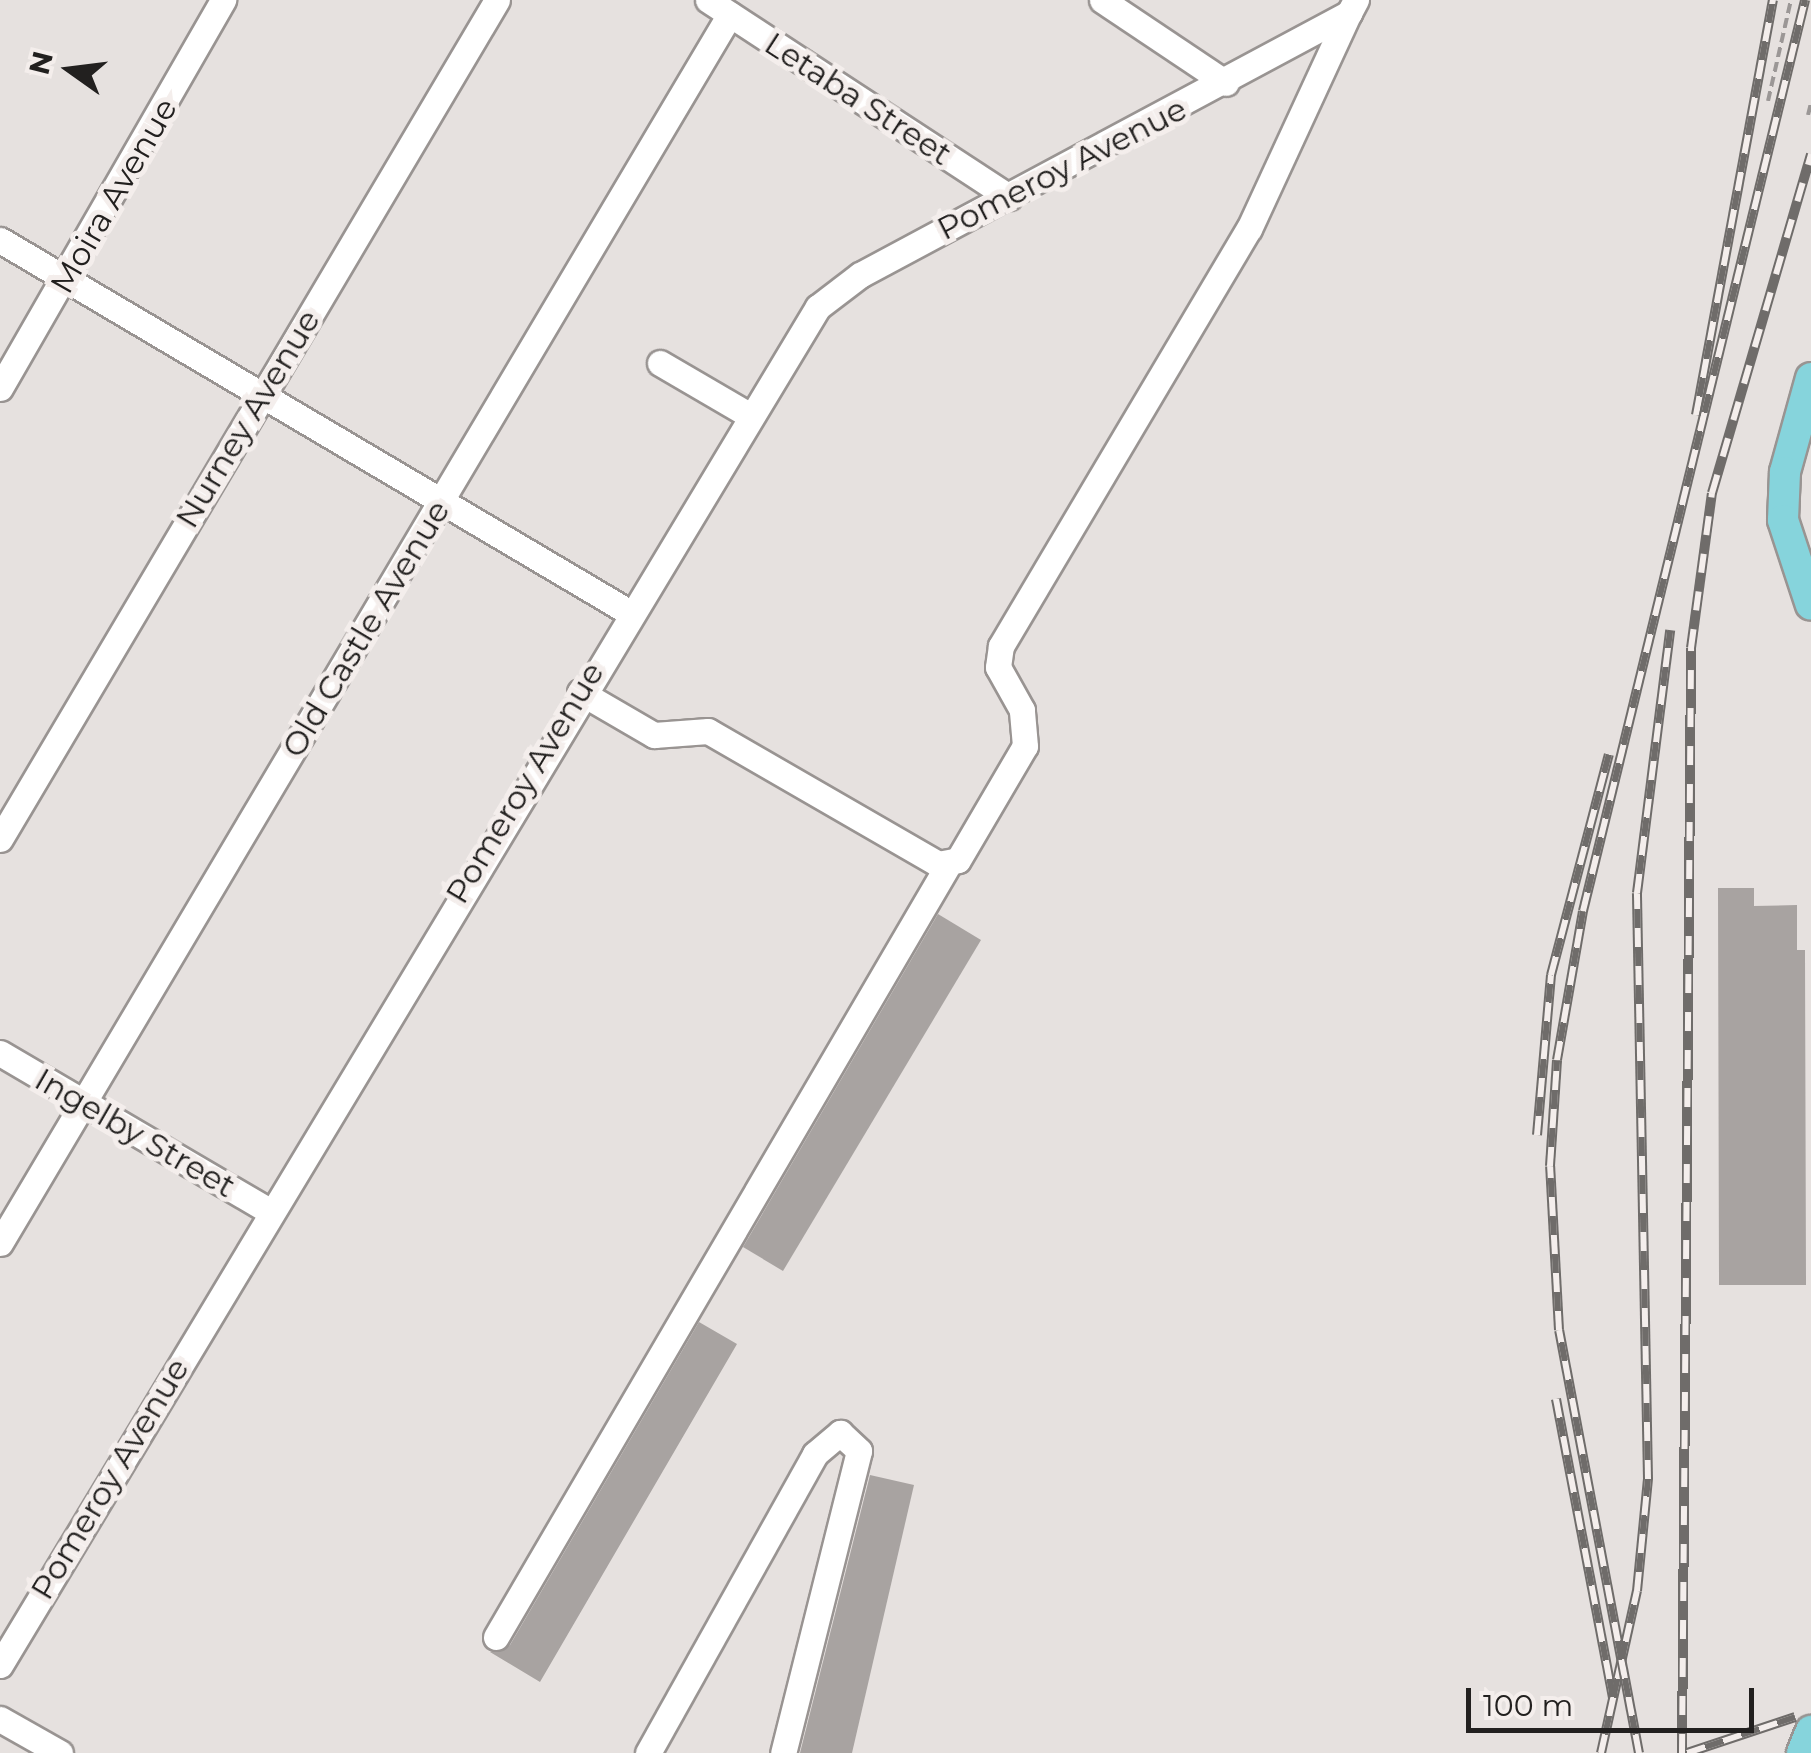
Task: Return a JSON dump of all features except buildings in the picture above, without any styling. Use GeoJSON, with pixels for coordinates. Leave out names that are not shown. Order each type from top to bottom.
{"type":"FeatureCollection","features":[{"type":"Feature","properties":{"kind":"main road"},"geometry":{"type":"LineString","coordinates":[[1811,378],[1801,448],[1783,520],[1811,605]]}},
{"type":"Feature","properties":{"kind":"main road"},"geometry":{"type":"LineString","coordinates":[[1802,1753],[1811,1731]]}},
{"type":"Feature","properties":{"kind":"street","name":"Moira Avenue"},"geometry":{"type":"LineString","coordinates":[[0,388],[223,0]]}},
{"type":"Feature","properties":{"kind":"street","name":"Nurney Avenue"},"geometry":{"type":"LineString","coordinates":[[0,840],[497,0]]}},
{"type":"Feature","properties":{"kind":"street","name":"Letaba Street"},"geometry":{"type":"LineString","coordinates":[[708,0],[1009,197]]}},
{"type":"Feature","properties":{"kind":"street"},"geometry":{"type":"LineString","coordinates":[[1102,0],[1226,83]]}},
{"type":"Feature","properties":{"kind":"street"},"geometry":{"type":"LineString","coordinates":[[496,1637],[948,865],[1025,746],[1022,710],[998,667],[1001,646],[1249,229],[1353,7]]}},
{"type":"Feature","properties":{"kind":"street","name":"Pomeroy Avenue"},"geometry":{"type":"LineString","coordinates":[[2,1654],[628,612],[749,415],[835,291],[1226,83],[1353,7]]}},
{"type":"Feature","properties":{"kind":"street","name":"Old Castle Avenue"},"geometry":{"type":"LineString","coordinates":[[0,1243],[730,14]]}},
{"type":"Feature","properties":{"kind":"street"},"geometry":{"type":"LineString","coordinates":[[0,240],[628,612]]}},
{"type":"Feature","properties":{"kind":"street"},"geometry":{"type":"LineString","coordinates":[[660,363],[749,415]]}},
{"type":"Feature","properties":{"kind":"street"},"geometry":{"type":"LineString","coordinates":[[580,692],[654,735],[708,731],[948,865]]}},
{"type":"Feature","properties":{"kind":"street","name":"Ingelby Street"},"geometry":{"type":"LineString","coordinates":[[0,1053],[271,1212]]}},
{"type":"Feature","properties":{"kind":"street"},"geometry":{"type":"LineString","coordinates":[[648,1753],[815,1454],[840,1434],[858,1451],[783,1753]]}},
{"type":"Feature","properties":{"kind":"street"},"geometry":{"type":"LineString","coordinates":[[0,1719],[60,1753]]}},
{"type":"Feature","properties":{"kind":"path"},"geometry":{"type":"LineString","coordinates":[[1768,100],[1791,0]]}},
{"type":"Feature","properties":{"kind":"path"},"geometry":{"type":"LineString","coordinates":[[1808,115],[1811,102]]}},
{"type":"Feature","properties":{"kind":"railway"},"geometry":{"type":"LineString","coordinates":[[1696,415],[1773,0]]}},
{"type":"Feature","properties":{"kind":"railway"},"geometry":{"type":"LineString","coordinates":[[1639,1753],[1559,1330],[1550,1166],[1557,1060],[1583,911],[1805,0]]}},
{"type":"Feature","properties":{"kind":"railway"},"geometry":{"type":"LineString","coordinates":[[1682,1753],[1691,648],[1712,493],[1811,154]]}},
{"type":"Feature","properties":{"kind":"railway"},"geometry":{"type":"LineString","coordinates":[[1601,1753],[1637,1591],[1648,1479],[1637,893],[1670,630]]}},
{"type":"Feature","properties":{"kind":"railway"},"geometry":{"type":"LineString","coordinates":[[1537,1135],[1551,975],[1609,754]]}},
{"type":"Feature","properties":{"kind":"railway"},"geometry":{"type":"LineString","coordinates":[[1556,1399],[1613,1699]]}},
{"type":"Feature","properties":{"kind":"railway"},"geometry":{"type":"LineString","coordinates":[[1687,1753],[1795,1717]]}}]}
